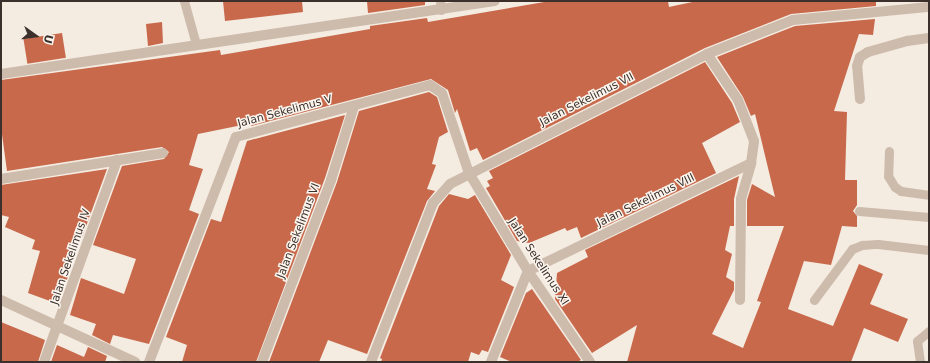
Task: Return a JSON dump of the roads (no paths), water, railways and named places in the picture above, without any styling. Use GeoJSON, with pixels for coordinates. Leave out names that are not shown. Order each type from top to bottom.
{"type":"FeatureCollection","features":[{"type":"Feature","properties":{"kind":"street"},"geometry":{"type":"LineString","coordinates":[[1,74],[440,6],[495,1]]}},
{"type":"Feature","properties":{"kind":"street","name":"Jalan Sekelimus VII"},"geometry":{"type":"LineString","coordinates":[[371,362],[433,202],[450,184],[707,54],[792,20],[929,7]]}},
{"type":"Feature","properties":{"kind":"street"},"geometry":{"type":"LineString","coordinates":[[860,99],[857,66],[860,57],[868,52],[907,41],[929,38]]}},
{"type":"Feature","properties":{"kind":"street"},"geometry":{"type":"LineString","coordinates":[[707,54],[738,100],[754,142],[751,163],[741,200],[740,300]]}},
{"type":"Feature","properties":{"kind":"street","name":"Jalan Sekelimus V"},"geometry":{"type":"LineString","coordinates":[[149,362],[236,137],[430,85],[437,88],[442,93],[469,174]]}},
{"type":"Feature","properties":{"kind":"street","name":"Jalan Sekelimus VI"},"geometry":{"type":"LineString","coordinates":[[262,362],[332,180],[354,106]]}},
{"type":"Feature","properties":{"kind":"street"},"geometry":{"type":"LineString","coordinates":[[1,179],[163,153]]}},
{"type":"Feature","properties":{"kind":"street","name":"Jalan Sekelimus IV"},"geometry":{"type":"LineString","coordinates":[[44,362],[59,327],[117,160]]}},
{"type":"Feature","properties":{"kind":"street","name":"Jalan Sekelimus VIII"},"geometry":{"type":"LineString","coordinates":[[528,271],[751,163]]}},
{"type":"Feature","properties":{"kind":"street","name":"Jalan Sekelimus XI"},"geometry":{"type":"LineString","coordinates":[[469,174],[528,271],[590,362]]}},
{"type":"Feature","properties":{"kind":"street"},"geometry":{"type":"LineString","coordinates":[[491,362],[528,271]]}},
{"type":"Feature","properties":{"kind":"street"},"geometry":{"type":"LineString","coordinates":[[1,300],[135,362]]}},
{"type":"Feature","properties":{"kind":"lane"},"geometry":{"type":"LineString","coordinates":[[184,1],[196,44]]}},
{"type":"Feature","properties":{"kind":"lane"},"geometry":{"type":"LineString","coordinates":[[889,151],[888,176],[895,187],[901,191],[929,195]]}},
{"type":"Feature","properties":{"kind":"lane"},"geometry":{"type":"LineString","coordinates":[[859,211],[929,218]]}},
{"type":"Feature","properties":{"kind":"lane"},"geometry":{"type":"LineString","coordinates":[[814,300],[852,249],[862,245],[878,244],[929,250]]}},
{"type":"Feature","properties":{"kind":"lane"},"geometry":{"type":"LineString","coordinates":[[920,362],[917,342],[929,331]]}}]}
